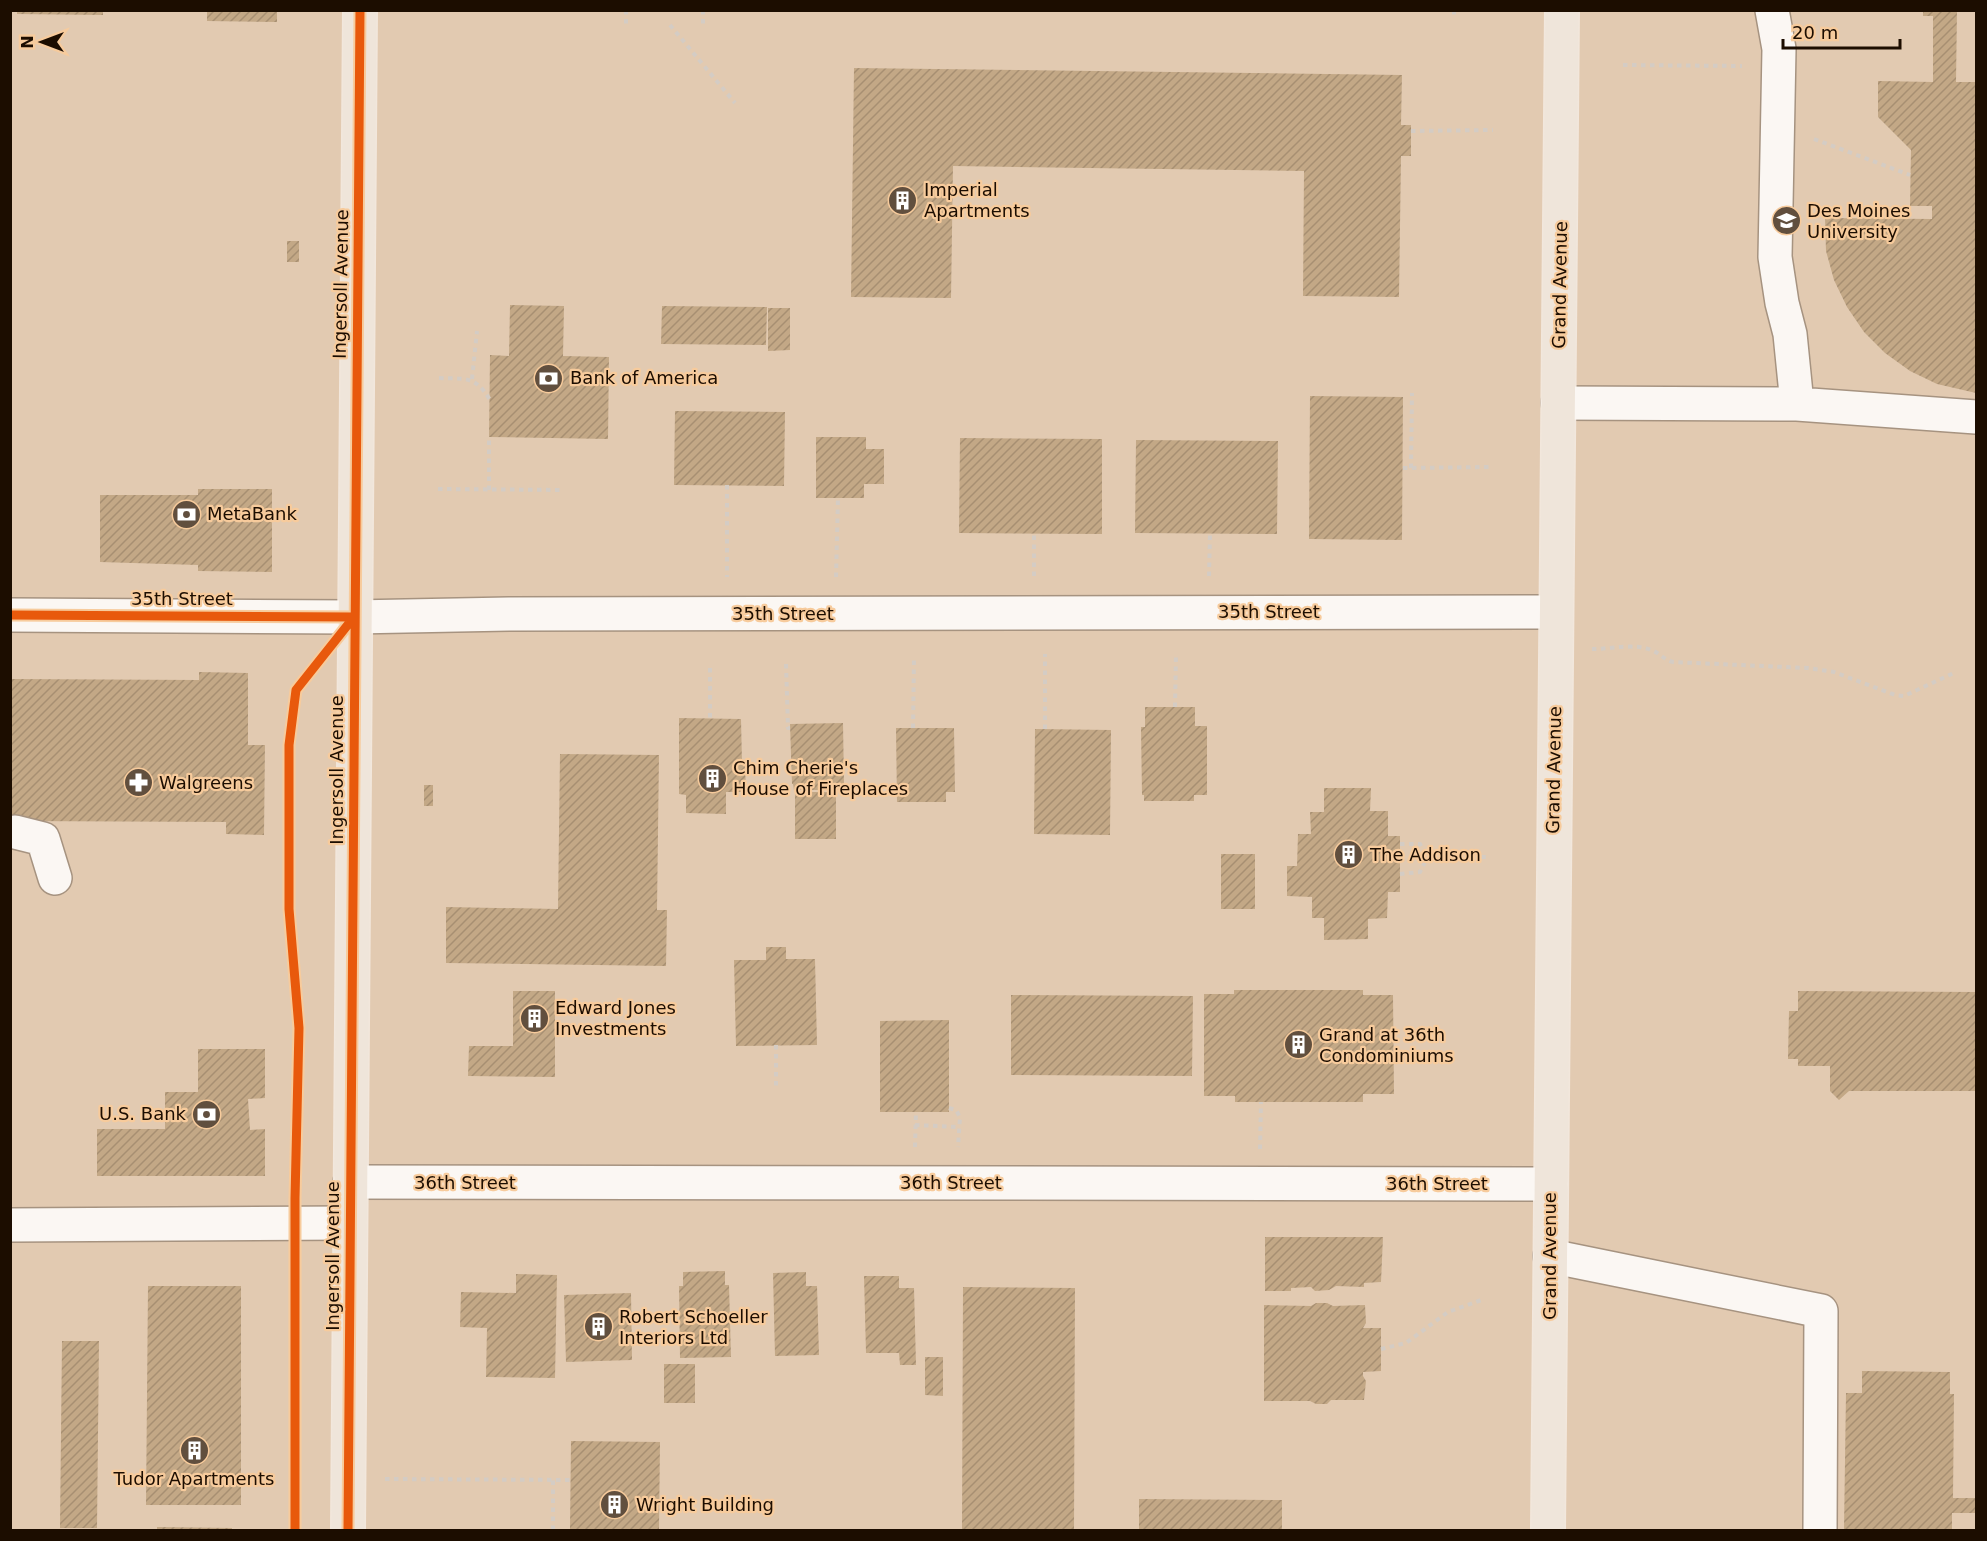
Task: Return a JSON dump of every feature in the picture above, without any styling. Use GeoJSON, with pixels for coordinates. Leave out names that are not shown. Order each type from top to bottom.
{"type":"FeatureCollection","features":[{"type":"Feature","properties":{"kind":"main road","name":"Ingersoll Avenue"},"geometry":{"type":"LineString","coordinates":[[348,1530],[360,10]]}},
{"type":"Feature","properties":{"kind":"main road","name":"Grand Avenue"},"geometry":{"type":"LineString","coordinates":[[1548,1530],[1562,10]]}},
{"type":"Feature","properties":{"kind":"street"},"geometry":{"type":"LineString","coordinates":[[1772,10],[1779,49],[1774,257],[1790,334],[1797,404]]}},
{"type":"Feature","properties":{"kind":"street"},"geometry":{"type":"LineString","coordinates":[[1558,403],[1797,404],[1977,417]]}},
{"type":"Feature","properties":{"kind":"street","name":"35th Street"},"geometry":{"type":"LineString","coordinates":[[10,615],[354,617],[509,614],[1556,612]]}},
{"type":"Feature","properties":{"kind":"street"},"geometry":{"type":"LineString","coordinates":[[15,832],[43,839],[55,878]]}},
{"type":"Feature","properties":{"kind":"street","name":"36th Street"},"geometry":{"type":"LineString","coordinates":[[350,1182],[1551,1184]]}},
{"type":"Feature","properties":{"kind":"street"},"geometry":{"type":"LineString","coordinates":[[10,1225],[350,1223]]}},
{"type":"Feature","properties":{"kind":"street"},"geometry":{"type":"LineString","coordinates":[[1550,1256],[1821,1311],[1820,1530]]}},
{"type":"Feature","properties":{"kind":"path"},"geometry":{"type":"LineString","coordinates":[[626,10],[626,25]]}},
{"type":"Feature","properties":{"kind":"path"},"geometry":{"type":"LineString","coordinates":[[703,10],[703,26]]}},
{"type":"Feature","properties":{"kind":"path"},"geometry":{"type":"LineString","coordinates":[[1454,10],[1454,18]]}},
{"type":"Feature","properties":{"kind":"path"},"geometry":{"type":"LineString","coordinates":[[670,25],[735,103]]}},
{"type":"Feature","properties":{"kind":"path"},"geometry":{"type":"LineString","coordinates":[[1623,65],[1778,67]]}},
{"type":"Feature","properties":{"kind":"path"},"geometry":{"type":"LineString","coordinates":[[1411,131],[1493,130]]}},
{"type":"Feature","properties":{"kind":"path"},"geometry":{"type":"LineString","coordinates":[[1813,138],[1910,175]]}},
{"type":"Feature","properties":{"kind":"path"},"geometry":{"type":"LineString","coordinates":[[472,379],[477,331]]}},
{"type":"Feature","properties":{"kind":"path"},"geometry":{"type":"LineString","coordinates":[[439,378],[472,379],[482,387],[490,400]]}},
{"type":"Feature","properties":{"kind":"path"},"geometry":{"type":"LineString","coordinates":[[1411,468],[1413,393]]}},
{"type":"Feature","properties":{"kind":"path"},"geometry":{"type":"LineString","coordinates":[[489,437],[489,490]]}},
{"type":"Feature","properties":{"kind":"path"},"geometry":{"type":"LineString","coordinates":[[1403,468],[1490,467]]}},
{"type":"Feature","properties":{"kind":"path"},"geometry":{"type":"LineString","coordinates":[[727,485],[727,577]]}},
{"type":"Feature","properties":{"kind":"path"},"geometry":{"type":"LineString","coordinates":[[438,489],[563,490]]}},
{"type":"Feature","properties":{"kind":"path"},"geometry":{"type":"LineString","coordinates":[[836,577],[838,498]]}},
{"type":"Feature","properties":{"kind":"path"},"geometry":{"type":"LineString","coordinates":[[1209,577],[1210,533]]}},
{"type":"Feature","properties":{"kind":"path"},"geometry":{"type":"LineString","coordinates":[[1034,534],[1034,577]]}},
{"type":"Feature","properties":{"kind":"path"},"geometry":{"type":"LineString","coordinates":[[1555,649],[1629,647],[1649,649],[1664,660],[1673,662],[1808,668],[1834,672],[1895,695],[1904,696],[1956,672]]}},
{"type":"Feature","properties":{"kind":"path"},"geometry":{"type":"LineString","coordinates":[[1045,654],[1045,729]]}},
{"type":"Feature","properties":{"kind":"path"},"geometry":{"type":"LineString","coordinates":[[1175,708],[1176,654]]}},
{"type":"Feature","properties":{"kind":"path"},"geometry":{"type":"LineString","coordinates":[[913,728],[914,658]]}},
{"type":"Feature","properties":{"kind":"path"},"geometry":{"type":"LineString","coordinates":[[786,664],[788,728],[790,728]]}},
{"type":"Feature","properties":{"kind":"path"},"geometry":{"type":"LineString","coordinates":[[710,668],[710,719]]}},
{"type":"Feature","properties":{"kind":"path"},"geometry":{"type":"LineString","coordinates":[[1400,844],[1420,844],[1427,858]]}},
{"type":"Feature","properties":{"kind":"path"},"geometry":{"type":"LineString","coordinates":[[1427,858],[1486,856]]}},
{"type":"Feature","properties":{"kind":"path"},"geometry":{"type":"LineString","coordinates":[[1400,874],[1420,872],[1427,858]]}},
{"type":"Feature","properties":{"kind":"path"},"geometry":{"type":"LineString","coordinates":[[776,1045],[776,1088]]}},
{"type":"Feature","properties":{"kind":"path"},"geometry":{"type":"LineString","coordinates":[[1260,1159],[1261,1102]]}},
{"type":"Feature","properties":{"kind":"path"},"geometry":{"type":"LineString","coordinates":[[949,1108],[958,1113],[958,1157]]}},
{"type":"Feature","properties":{"kind":"path"},"geometry":{"type":"LineString","coordinates":[[915,1157],[916,1112]]}},
{"type":"Feature","properties":{"kind":"path"},"geometry":{"type":"LineString","coordinates":[[915,1125],[959,1127]]}},
{"type":"Feature","properties":{"kind":"path"},"geometry":{"type":"LineString","coordinates":[[1381,1349],[1406,1343],[1448,1312],[1484,1299]]}},
{"type":"Feature","properties":{"kind":"path"},"geometry":{"type":"LineString","coordinates":[[348,1479],[571,1480]]}},
{"type":"Feature","properties":{"kind":"path"},"geometry":{"type":"LineString","coordinates":[[553,1480],[553,1530]]}},
{"type":"Feature","properties":{"kind":"building"},"geometry":{"type":"Polygon","coordinates":[[[17,10],[103,10],[103,15],[17,14],[17,10]]]}},
{"type":"Feature","properties":{"kind":"building"},"geometry":{"type":"Polygon","coordinates":[[[207,10],[277,10],[277,22],[207,21],[207,10]]]}},
{"type":"Feature","properties":{"kind":"building"},"geometry":{"type":"Polygon","coordinates":[[[1923,10],[1957,10],[1956,82],[1976,82],[1976,393],[1937,384],[1910,371],[1885,353],[1864,332],[1847,307],[1834,280],[1826,251],[1825,218],[1932,219],[1932,206],[1910,206],[1911,150],[1878,117],[1878,81],[1933,82],[1933,16],[1923,16],[1923,10]]]}},
{"type":"Feature","properties":{"kind":"building","name":"Imperial Apartments"},"geometry":{"type":"Polygon","coordinates":[[[854,68],[1402,75],[1401,125],[1411,125],[1411,156],[1401,156],[1399,297],[1303,296],[1304,171],[953,166],[951,298],[851,297],[854,68]]]}},
{"type":"Feature","properties":{"kind":"building"},"geometry":{"type":"Polygon","coordinates":[[[287,241],[299,241],[299,262],[287,262],[287,241]]]}},
{"type":"Feature","properties":{"kind":"building","name":"Bank of America"},"geometry":{"type":"Polygon","coordinates":[[[510,305],[564,306],[563,356],[609,357],[608,439],[489,437],[490,355],[509,356],[510,305]]]}},
{"type":"Feature","properties":{"kind":"building"},"geometry":{"type":"Polygon","coordinates":[[[662,306],[767,307],[766,345],[661,344],[662,306]]]}},
{"type":"Feature","properties":{"kind":"building"},"geometry":{"type":"Polygon","coordinates":[[[768,308],[790,308],[790,350],[768,351],[768,308]]]}},
{"type":"Feature","properties":{"kind":"building"},"geometry":{"type":"Polygon","coordinates":[[[1310,396],[1403,397],[1402,540],[1309,539],[1310,396]]]}},
{"type":"Feature","properties":{"kind":"building"},"geometry":{"type":"Polygon","coordinates":[[[675,411],[785,412],[784,486],[674,485],[675,411]]]}},
{"type":"Feature","properties":{"kind":"building"},"geometry":{"type":"Polygon","coordinates":[[[816,437],[866,437],[866,449],[884,449],[884,484],[864,484],[864,498],[816,498],[816,437]]]}},
{"type":"Feature","properties":{"kind":"building"},"geometry":{"type":"Polygon","coordinates":[[[960,438],[1102,439],[1102,534],[959,533],[960,438]]]}},
{"type":"Feature","properties":{"kind":"building"},"geometry":{"type":"Polygon","coordinates":[[[1136,440],[1278,441],[1277,534],[1135,533],[1136,440]]]}},
{"type":"Feature","properties":{"kind":"building","name":"MetaBank"},"geometry":{"type":"Polygon","coordinates":[[[198,489],[272,489],[272,572],[198,571],[198,565],[100,562],[100,495],[198,495],[198,489]]]}},
{"type":"Feature","properties":{"kind":"building","name":"Walgreens"},"geometry":{"type":"Polygon","coordinates":[[[199,672],[248,673],[248,745],[265,745],[264,835],[226,834],[226,822],[15,821],[15,849],[10,849],[10,679],[199,680],[199,672]]]}},
{"type":"Feature","properties":{"kind":"building"},"geometry":{"type":"Polygon","coordinates":[[[1145,707],[1195,707],[1195,726],[1207,726],[1207,795],[1194,795],[1194,801],[1144,801],[1141,727],[1145,727],[1145,707]]]}},
{"type":"Feature","properties":{"kind":"building","name":"Chim Cherie's House of Fireplaces"},"geometry":{"type":"Polygon","coordinates":[[[679,718],[741,719],[742,763],[745,763],[746,792],[726,792],[726,814],[686,813],[686,795],[679,794],[679,718]]]}},
{"type":"Feature","properties":{"kind":"building"},"geometry":{"type":"Polygon","coordinates":[[[843,723],[844,784],[840,784],[840,790],[794,790],[790,724],[843,723]]]}},
{"type":"Feature","properties":{"kind":"building"},"geometry":{"type":"Polygon","coordinates":[[[896,728],[954,728],[955,792],[946,792],[946,802],[897,802],[896,728]]]}},
{"type":"Feature","properties":{"kind":"building"},"geometry":{"type":"Polygon","coordinates":[[[1035,729],[1111,730],[1110,835],[1034,834],[1035,729]]]}},
{"type":"Feature","properties":{"kind":"building"},"geometry":{"type":"Polygon","coordinates":[[[560,754],[659,755],[657,910],[667,910],[666,966],[446,963],[446,907],[558,909],[560,754]]]}},
{"type":"Feature","properties":{"kind":"building"},"geometry":{"type":"Polygon","coordinates":[[[424,785],[433,785],[433,806],[424,806],[424,785]]]}},
{"type":"Feature","properties":{"kind":"building","name":"The Addison"},"geometry":{"type":"Polygon","coordinates":[[[1324,788],[1371,788],[1370,811],[1388,811],[1388,836],[1400,836],[1400,892],[1388,892],[1387,918],[1368,919],[1368,939],[1324,940],[1324,918],[1312,918],[1312,897],[1287,896],[1287,866],[1297,866],[1298,834],[1311,834],[1310,812],[1324,812],[1324,788]]]}},
{"type":"Feature","properties":{"kind":"building"},"geometry":{"type":"Polygon","coordinates":[[[795,792],[836,792],[836,839],[795,839],[795,792]]]}},
{"type":"Feature","properties":{"kind":"building"},"geometry":{"type":"Polygon","coordinates":[[[1221,854],[1255,854],[1255,909],[1221,909],[1221,854]]]}},
{"type":"Feature","properties":{"kind":"building"},"geometry":{"type":"Polygon","coordinates":[[[766,947],[786,947],[786,959],[815,959],[817,1045],[736,1046],[734,960],[766,960],[766,947]]]}},
{"type":"Feature","properties":{"kind":"building","name":"Grand at 36th Condominiums"},"geometry":{"type":"Polygon","coordinates":[[[1234,990],[1363,990],[1363,995],[1393,995],[1394,1094],[1363,1094],[1363,1102],[1235,1102],[1235,1096],[1204,1096],[1204,994],[1234,994],[1234,990]]]}},
{"type":"Feature","properties":{"kind":"building","name":"Edward Jones Investments"},"geometry":{"type":"Polygon","coordinates":[[[513,991],[555,991],[555,1077],[468,1076],[469,1046],[513,1046],[513,991]]]}},
{"type":"Feature","properties":{"kind":"building"},"geometry":{"type":"Polygon","coordinates":[[[1798,991],[1976,992],[1976,1091],[1849,1091],[1839,1100],[1830,1091],[1830,1066],[1798,1066],[1798,1059],[1788,1059],[1789,1011],[1798,1011],[1798,991]]]}},
{"type":"Feature","properties":{"kind":"building"},"geometry":{"type":"Polygon","coordinates":[[[1011,995],[1193,996],[1192,1076],[1011,1075],[1011,995]]]}},
{"type":"Feature","properties":{"kind":"building"},"geometry":{"type":"Polygon","coordinates":[[[949,1020],[949,1112],[880,1112],[880,1021],[949,1020]]]}},
{"type":"Feature","properties":{"kind":"building","name":"U.S. Bank"},"geometry":{"type":"Polygon","coordinates":[[[198,1049],[265,1049],[265,1098],[248,1099],[250,1130],[265,1129],[265,1176],[97,1176],[97,1129],[165,1129],[165,1092],[198,1092],[198,1049]]]}},
{"type":"Feature","properties":{"kind":"building"},"geometry":{"type":"Polygon","coordinates":[[[1265,1237],[1383,1237],[1381,1282],[1364,1283],[1364,1287],[1336,1286],[1329,1290],[1315,1291],[1311,1287],[1291,1288],[1291,1291],[1265,1291],[1265,1237]]]}},
{"type":"Feature","properties":{"kind":"building"},"geometry":{"type":"Polygon","coordinates":[[[725,1271],[725,1285],[729,1285],[731,1357],[680,1358],[679,1286],[683,1286],[683,1272],[725,1271]]]}},
{"type":"Feature","properties":{"kind":"building"},"geometry":{"type":"Polygon","coordinates":[[[806,1272],[806,1286],[817,1286],[819,1355],[775,1356],[773,1273],[806,1272]]]}},
{"type":"Feature","properties":{"kind":"building"},"geometry":{"type":"Polygon","coordinates":[[[516,1274],[557,1275],[555,1378],[486,1377],[487,1328],[460,1327],[461,1292],[516,1293],[516,1274]]]}},
{"type":"Feature","properties":{"kind":"building"},"geometry":{"type":"Polygon","coordinates":[[[864,1276],[899,1276],[899,1288],[914,1288],[916,1365],[900,1365],[899,1353],[866,1353],[864,1276]]]}},
{"type":"Feature","properties":{"kind":"building","name":"Tudor Apartments"},"geometry":{"type":"Polygon","coordinates":[[[148,1286],[241,1286],[241,1505],[146,1505],[148,1286]]]}},
{"type":"Feature","properties":{"kind":"building"},"geometry":{"type":"Polygon","coordinates":[[[963,1287],[1075,1288],[1074,1530],[962,1530],[963,1287]]]}},
{"type":"Feature","properties":{"kind":"building","name":"Robert Schoeller Interiors Ltd"},"geometry":{"type":"Polygon","coordinates":[[[631,1293],[632,1360],[566,1362],[564,1295],[631,1293]]]}},
{"type":"Feature","properties":{"kind":"building"},"geometry":{"type":"Polygon","coordinates":[[[1316,1303],[1327,1303],[1333,1306],[1365,1305],[1366,1323],[1363,1328],[1381,1328],[1381,1371],[1363,1372],[1366,1381],[1364,1400],[1331,1400],[1327,1404],[1316,1404],[1310,1401],[1264,1401],[1264,1305],[1311,1306],[1316,1303]]]}},
{"type":"Feature","properties":{"kind":"building"},"geometry":{"type":"Polygon","coordinates":[[[62,1341],[99,1341],[97,1528],[60,1528],[62,1341]]]}},
{"type":"Feature","properties":{"kind":"building"},"geometry":{"type":"Polygon","coordinates":[[[925,1357],[943,1357],[943,1396],[925,1395],[925,1357]]]}},
{"type":"Feature","properties":{"kind":"building"},"geometry":{"type":"Polygon","coordinates":[[[664,1364],[695,1364],[695,1403],[664,1403],[664,1364]]]}},
{"type":"Feature","properties":{"kind":"building"},"geometry":{"type":"Polygon","coordinates":[[[1862,1371],[1950,1372],[1950,1394],[1954,1394],[1953,1498],[1976,1498],[1976,1513],[1952,1513],[1952,1530],[1844,1530],[1846,1393],[1862,1393],[1862,1371]]]}},
{"type":"Feature","properties":{"kind":"building","name":"Wright Building"},"geometry":{"type":"Polygon","coordinates":[[[571,1441],[660,1442],[659,1530],[570,1530],[571,1441]]]}},
{"type":"Feature","properties":{"kind":"building"},"geometry":{"type":"Polygon","coordinates":[[[1139,1499],[1282,1500],[1282,1530],[1139,1530],[1139,1499]]]}},
{"type":"Feature","properties":{"kind":"building"},"geometry":{"type":"Polygon","coordinates":[[[157,1527],[232,1528],[232,1530],[157,1530],[157,1527]]]}},
{"type":"Feature","properties":{"kind":"cycle path"},"geometry":{"type":"LineString","coordinates":[[348,1530],[360,10]]}},
{"type":"Feature","properties":{"kind":"cycle path"},"geometry":{"type":"LineString","coordinates":[[10,615],[354,617]]}},
{"type":"Feature","properties":{"kind":"cycle path"},"geometry":{"type":"LineString","coordinates":[[295,1530],[295,1198],[299,1028],[289,909],[289,745],[296,690],[354,617]]}},
{"type":"Feature","properties":{"kind":"place","name":"Imperial Apartments"},"geometry":{"type":"Point","coordinates":[903,200]}},
{"type":"Feature","properties":{"kind":"place","name":"Des Moines University"},"geometry":{"type":"Point","coordinates":[1786,221]}},
{"type":"Feature","properties":{"kind":"place","name":"Bank of America"},"geometry":{"type":"Point","coordinates":[549,378]}},
{"type":"Feature","properties":{"kind":"place","name":"MetaBank"},"geometry":{"type":"Point","coordinates":[186,514]}},
{"type":"Feature","properties":{"kind":"place","name":"Chim Cherie's House of Fireplaces"},"geometry":{"type":"Point","coordinates":[712,778]}},
{"type":"Feature","properties":{"kind":"place","name":"Walgreens"},"geometry":{"type":"Point","coordinates":[138,783]}},
{"type":"Feature","properties":{"kind":"place","name":"The Addison"},"geometry":{"type":"Point","coordinates":[1349,855]}},
{"type":"Feature","properties":{"kind":"place","name":"Edward Jones Investments"},"geometry":{"type":"Point","coordinates":[534,1018]}},
{"type":"Feature","properties":{"kind":"place","name":"Grand at 36th Condominiums"},"geometry":{"type":"Point","coordinates":[1298,1045]}},
{"type":"Feature","properties":{"kind":"place","name":"U.S. Bank"},"geometry":{"type":"Point","coordinates":[207,1114]}},
{"type":"Feature","properties":{"kind":"place","name":"Robert Schoeller Interiors Ltd"},"geometry":{"type":"Point","coordinates":[598,1327]}},
{"type":"Feature","properties":{"kind":"place","name":"Tudor Apartments"},"geometry":{"type":"Point","coordinates":[194,1450]}},
{"type":"Feature","properties":{"kind":"place","name":"Wright Building"},"geometry":{"type":"Point","coordinates":[615,1505]}}]}
